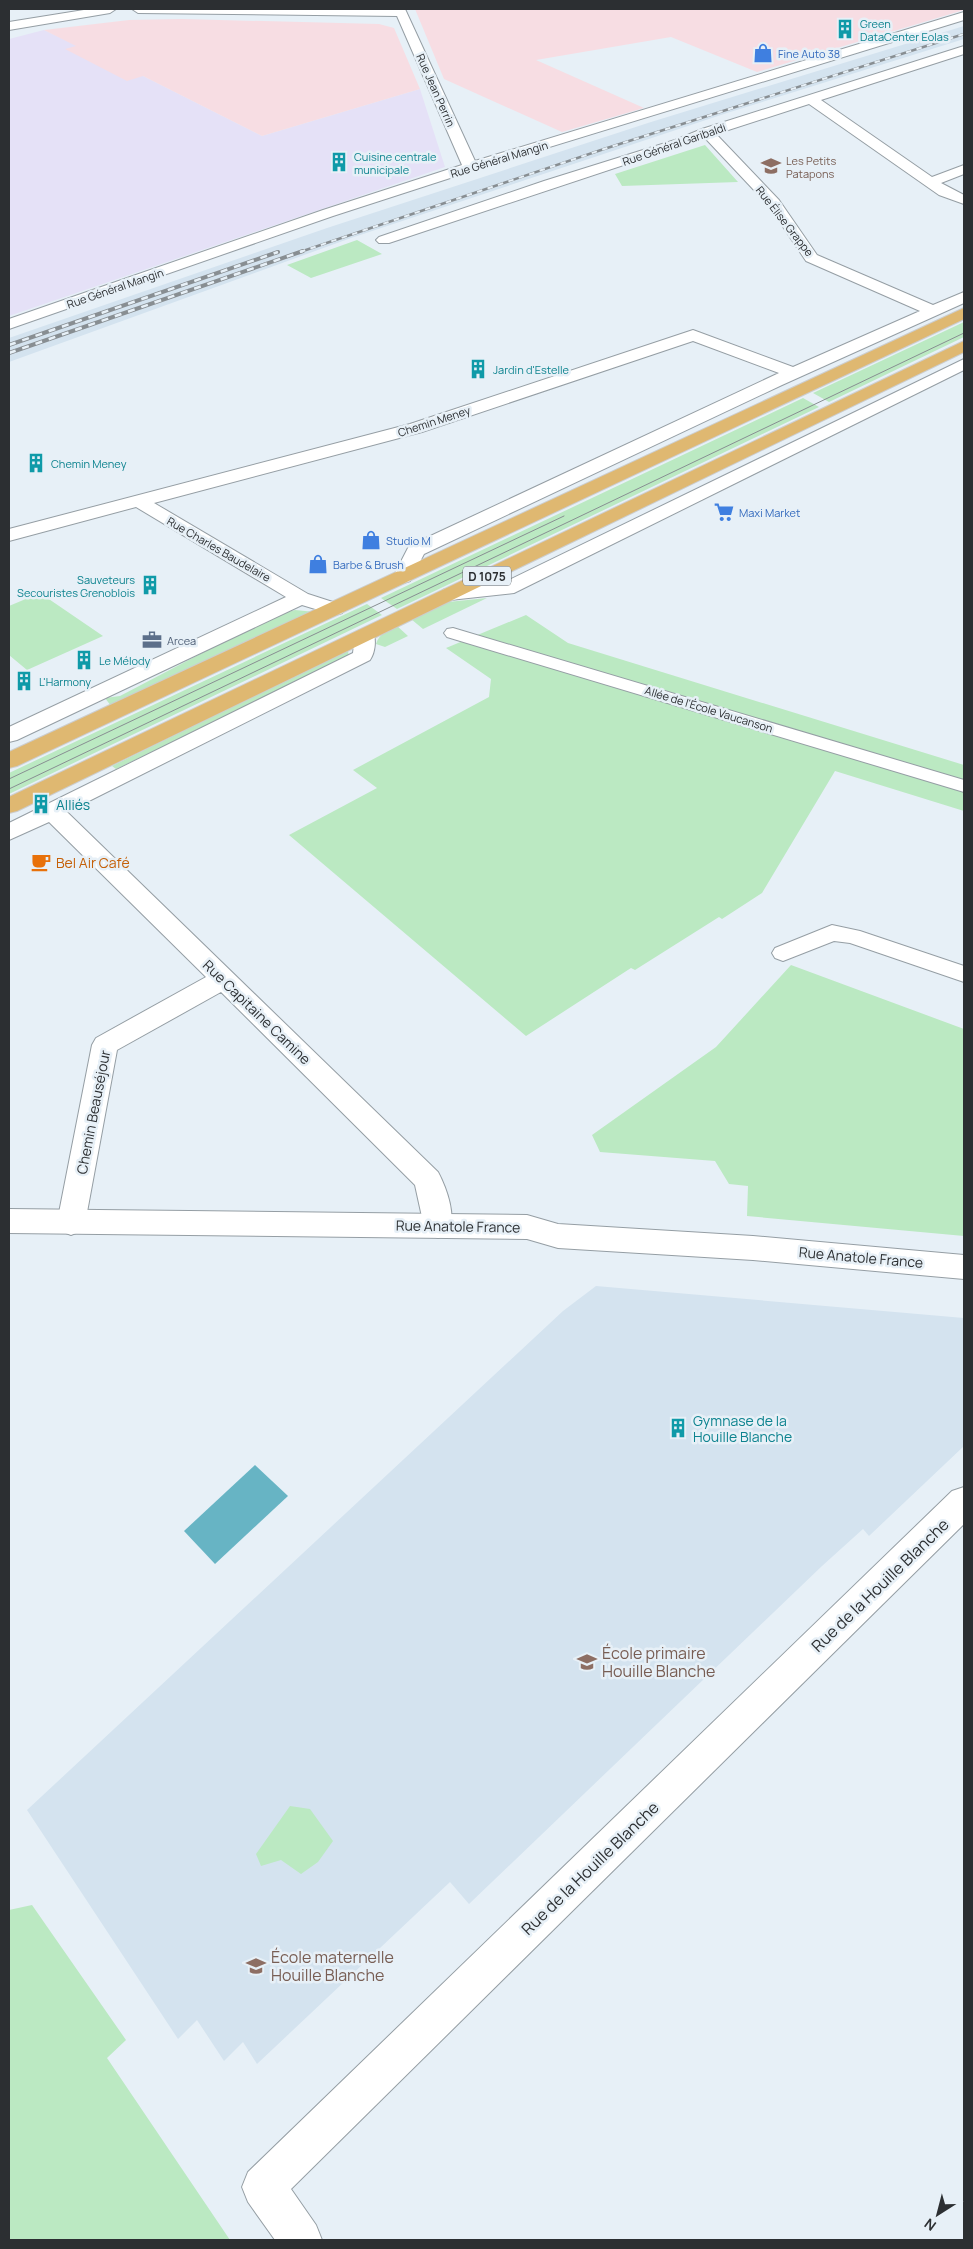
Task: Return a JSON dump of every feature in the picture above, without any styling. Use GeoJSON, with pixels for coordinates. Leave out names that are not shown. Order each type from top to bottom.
{"type":"FeatureCollection","features":[{"type":"Feature","properties":{"kind":"main road","name":"D 1075"},"geometry":{"type":"LineString","coordinates":[[9,761],[964,313]]}},
{"type":"Feature","properties":{"kind":"main road","name":"D 1075"},"geometry":{"type":"LineString","coordinates":[[9,806],[964,346]]}},
{"type":"Feature","properties":{"kind":"street"},"geometry":{"type":"LineString","coordinates":[[9,26],[110,9]]}},
{"type":"Feature","properties":{"kind":"street","name":"Rue Jean Perrin"},"geometry":{"type":"LineString","coordinates":[[138,9],[401,12],[467,162],[473,166]]}},
{"type":"Feature","properties":{"kind":"street","name":"Rue Général Mangin"},"geometry":{"type":"LineString","coordinates":[[9,324],[328,213],[473,166],[964,16]]}},
{"type":"Feature","properties":{"kind":"street","name":"Rue Général Garibaldi"},"geometry":{"type":"LineString","coordinates":[[384,240],[540,187],[680,143],[707,132],[964,50]]}},
{"type":"Feature","properties":{"kind":"street"},"geometry":{"type":"LineString","coordinates":[[811,99],[944,192],[964,200]]}},
{"type":"Feature","properties":{"kind":"street","name":"Rue Élise Grappe"},"geometry":{"type":"LineString","coordinates":[[707,132],[774,203],[811,258],[934,311]]}},
{"type":"Feature","properties":{"kind":"street"},"geometry":{"type":"LineString","coordinates":[[932,182],[964,169]]}},
{"type":"Feature","properties":{"kind":"street"},"geometry":{"type":"LineString","coordinates":[[403,577],[416,550],[964,297]]}},
{"type":"Feature","properties":{"kind":"street","name":"Chemin Meney"},"geometry":{"type":"LineString","coordinates":[[9,536],[416,428],[693,335],[794,374]]}},
{"type":"Feature","properties":{"kind":"street"},"geometry":{"type":"LineString","coordinates":[[450,594],[507,589],[964,364]]}},
{"type":"Feature","properties":{"kind":"street","name":"Rue Charles Baudelaire"},"geometry":{"type":"LineString","coordinates":[[138,501],[301,598],[335,609]]}},
{"type":"Feature","properties":{"kind":"street"},"geometry":{"type":"LineString","coordinates":[[9,735],[301,598]]}},
{"type":"Feature","properties":{"kind":"street","name":"Allée de l'École Vaucanson"},"geometry":{"type":"LineString","coordinates":[[453,633],[964,786]]}},
{"type":"Feature","properties":{"kind":"street"},"geometry":{"type":"LineString","coordinates":[[9,832],[363,656],[365,635]]}},
{"type":"Feature","properties":{"kind":"street","name":"Rue Capitaine Camine"},"geometry":{"type":"LineString","coordinates":[[52,810],[428,1180],[435,1204],[438,1226]]}},
{"type":"Feature","properties":{"kind":"street"},"geometry":{"type":"LineString","coordinates":[[783,953],[832,933],[852,936],[964,974]]}},
{"type":"Feature","properties":{"kind":"street","name":"Chemin Beauséjour"},"geometry":{"type":"LineString","coordinates":[[71,1222],[105,1045],[222,979]]}},
{"type":"Feature","properties":{"kind":"street","name":"Rue Anatole France"},"geometry":{"type":"LineString","coordinates":[[9,1221],[527,1227],[558,1236],[753,1248],[964,1267]]}},
{"type":"Feature","properties":{"kind":"street","name":"Rue de la Houille Blanche"},"geometry":{"type":"LineString","coordinates":[[301,2240],[263,2186],[964,1502]]}},
{"type":"Feature","properties":{"kind":"shaded area"},"geometry":{"type":"Polygon","coordinates":[[[415,9],[964,10],[757,72],[671,37],[536,60],[644,108],[562,132],[444,79],[415,9]]]}},
{"type":"Feature","properties":{"kind":"shaded area"},"geometry":{"type":"Polygon","coordinates":[[[182,19],[379,24],[394,28],[420,89],[262,136],[143,76],[127,81],[65,49],[76,46],[44,30],[129,20],[182,19]]]}},
{"type":"Feature","properties":{"kind":"shaded area"},"geometry":{"type":"Polygon","coordinates":[[[964,26],[964,39],[727,113],[351,238],[9,362],[9,338],[327,228],[651,122],[964,26]]]}},
{"type":"Feature","properties":{"kind":"shaded area"},"geometry":{"type":"Polygon","coordinates":[[[44,30],[143,76],[262,136],[420,89],[445,167],[9,316],[9,39],[44,30]]]}},
{"type":"Feature","properties":{"kind":"shaded area"},"geometry":{"type":"Polygon","coordinates":[[[596,1286],[964,1318],[964,1446],[869,1536],[863,1529],[822,1566],[469,1904],[450,1882],[257,2064],[243,2042],[224,2061],[197,2020],[178,2039],[27,1810],[563,1311],[596,1286]]]}},
{"type":"Feature","properties":{"kind":"green space"},"geometry":{"type":"Polygon","coordinates":[[[705,145],[738,182],[622,186],[615,174],[705,145]]]}},
{"type":"Feature","properties":{"kind":"green space"},"geometry":{"type":"Polygon","coordinates":[[[357,240],[382,254],[311,278],[287,265],[357,240]]]}},
{"type":"Feature","properties":{"kind":"green space"},"geometry":{"type":"Polygon","coordinates":[[[964,322],[964,337],[829,402],[813,393],[964,322]]]}},
{"type":"Feature","properties":{"kind":"green space"},"geometry":{"type":"Polygon","coordinates":[[[803,398],[819,407],[397,609],[381,598],[803,398]]]}},
{"type":"Feature","properties":{"kind":"green space"},"geometry":{"type":"Polygon","coordinates":[[[40,593],[103,636],[27,670],[9,655],[9,606],[40,593]]]}},
{"type":"Feature","properties":{"kind":"green space"},"geometry":{"type":"Polygon","coordinates":[[[487,598],[423,629],[411,619],[448,602],[487,598]]]}},
{"type":"Feature","properties":{"kind":"green space"},"geometry":{"type":"Polygon","coordinates":[[[367,604],[382,615],[9,794],[9,773],[367,604]]]}},
{"type":"Feature","properties":{"kind":"green space"},"geometry":{"type":"Polygon","coordinates":[[[295,610],[315,612],[111,706],[105,698],[120,696],[271,617],[295,610]]]}},
{"type":"Feature","properties":{"kind":"green space"},"geometry":{"type":"Polygon","coordinates":[[[526,615],[568,643],[964,765],[964,811],[835,771],[762,893],[722,919],[719,917],[635,970],[631,968],[526,1036],[289,835],[377,788],[353,770],[489,697],[491,679],[446,648],[526,615]]]}},
{"type":"Feature","properties":{"kind":"green space"},"geometry":{"type":"Polygon","coordinates":[[[396,625],[408,636],[385,647],[376,644],[382,635],[396,625]]]}},
{"type":"Feature","properties":{"kind":"green space"},"geometry":{"type":"Polygon","coordinates":[[[348,650],[349,659],[116,769],[112,766],[348,650]]]}},
{"type":"Feature","properties":{"kind":"green space"},"geometry":{"type":"Polygon","coordinates":[[[791,965],[964,1029],[964,1236],[747,1216],[748,1186],[729,1184],[715,1161],[600,1152],[592,1135],[716,1047],[791,965]]]}},
{"type":"Feature","properties":{"kind":"green space"},"geometry":{"type":"Polygon","coordinates":[[[290,1806],[310,1809],[333,1841],[318,1862],[301,1874],[281,1860],[261,1866],[256,1854],[290,1806]]]}},
{"type":"Feature","properties":{"kind":"green space"},"geometry":{"type":"Polygon","coordinates":[[[32,1905],[126,2040],[107,2058],[230,2240],[9,2240],[9,1910],[32,1905]]]}},
{"type":"Feature","properties":{"kind":"water"},"geometry":{"type":"Polygon","coordinates":[[[255,1465],[288,1496],[215,1564],[184,1531],[255,1465]]]}},
{"type":"Feature","properties":{"kind":"tram line"},"geometry":{"type":"LineString","coordinates":[[9,789],[964,333]]}},
{"type":"Feature","properties":{"kind":"tram line"},"geometry":{"type":"LineString","coordinates":[[9,779],[564,516]]}},
{"type":"Feature","properties":{"kind":"railway"},"geometry":{"type":"LineString","coordinates":[[300,252],[604,149],[964,34]]}},
{"type":"Feature","properties":{"kind":"railway"},"geometry":{"type":"LineString","coordinates":[[9,353],[303,251]]}},
{"type":"Feature","properties":{"kind":"railway"},"geometry":{"type":"LineString","coordinates":[[9,345],[278,252]]}},
{"type":"Feature","properties":{"kind":"place","name":"Green DataCenter Eolas"},"geometry":{"type":"Point","coordinates":[845,29]}},
{"type":"Feature","properties":{"kind":"place","name":"Fine Auto 38"},"geometry":{"type":"Point","coordinates":[763,53]}},
{"type":"Feature","properties":{"kind":"place","name":"Cuisine centrale municipale"},"geometry":{"type":"Point","coordinates":[339,162]}},
{"type":"Feature","properties":{"kind":"place","name":"Les Petits Patapons"},"geometry":{"type":"Point","coordinates":[771,166]}},
{"type":"Feature","properties":{"kind":"place","name":"Jardin d'Estelle"},"geometry":{"type":"Point","coordinates":[478,369]}},
{"type":"Feature","properties":{"kind":"place","name":"Chemin Meney"},"geometry":{"type":"Point","coordinates":[36,463]}},
{"type":"Feature","properties":{"kind":"place","name":"Maxi Market"},"geometry":{"type":"Point","coordinates":[724,512]}},
{"type":"Feature","properties":{"kind":"place","name":"Studio M"},"geometry":{"type":"Point","coordinates":[371,540]}},
{"type":"Feature","properties":{"kind":"place","name":"Barbe & Brush"},"geometry":{"type":"Point","coordinates":[318,564]}},
{"type":"Feature","properties":{"kind":"place","name":"Sauveteurs Secouristes Grenoblois"},"geometry":{"type":"Point","coordinates":[150,585]}},
{"type":"Feature","properties":{"kind":"place","name":"Arcea"},"geometry":{"type":"Point","coordinates":[152,640]}},
{"type":"Feature","properties":{"kind":"place","name":"Le Mélody"},"geometry":{"type":"Point","coordinates":[84,660]}},
{"type":"Feature","properties":{"kind":"place","name":"L'Harmony"},"geometry":{"type":"Point","coordinates":[24,681]}},
{"type":"Feature","properties":{"kind":"place","name":"Alliés"},"geometry":{"type":"Point","coordinates":[41,804]}},
{"type":"Feature","properties":{"kind":"place","name":"Bel Air Café"},"geometry":{"type":"Point","coordinates":[41,862]}},
{"type":"Feature","properties":{"kind":"place","name":"Gymnase de la Houille Blanche"},"geometry":{"type":"Point","coordinates":[678,1428]}},
{"type":"Feature","properties":{"kind":"place","name":"École primaire Houille Blanche"},"geometry":{"type":"Point","coordinates":[587,1662]}},
{"type":"Feature","properties":{"kind":"place","name":"École maternelle Houille Blanche"},"geometry":{"type":"Point","coordinates":[256,1966]}}]}
